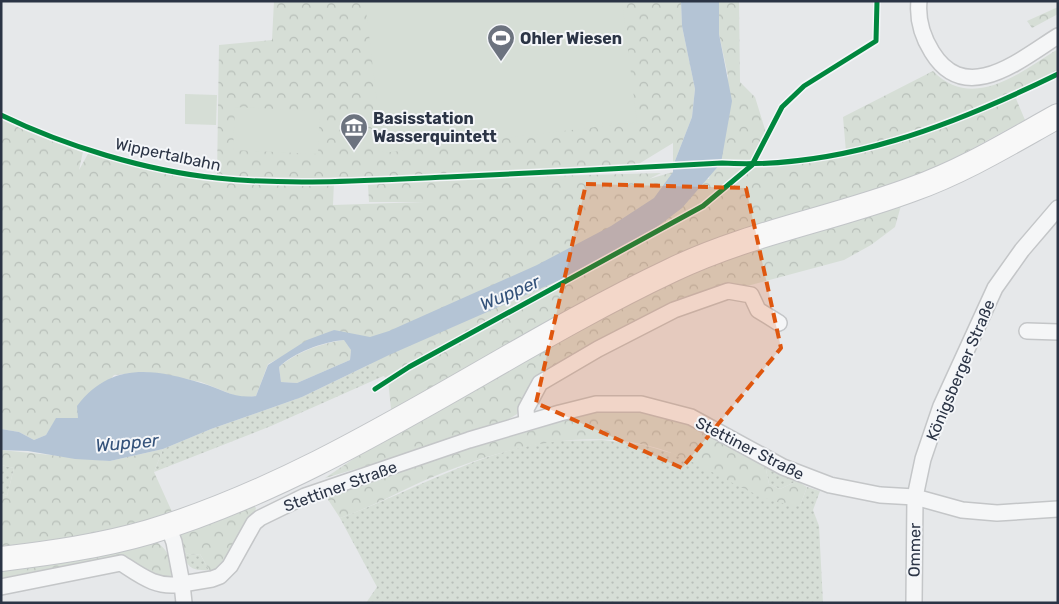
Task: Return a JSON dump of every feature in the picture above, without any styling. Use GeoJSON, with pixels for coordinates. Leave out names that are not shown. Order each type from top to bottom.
{"type":"FeatureCollection","features":[{"type":"Feature","properties":{"kind":"main road"},"geometry":{"type":"LineString","coordinates":[[1,559],[82,548],[168,526],[238,500],[333,454],[590,309],[697,258],[762,235],[847,212],[935,181],[1052,122]]}},
{"type":"Feature","properties":{"kind":"street"},"geometry":{"type":"LineString","coordinates":[[919,1],[919,26],[929,48],[945,67],[965,77],[984,77],[1000,72],[1058,36]]}},
{"type":"Feature","properties":{"kind":"street","name":"Königsberger Straße"},"geometry":{"type":"LineString","coordinates":[[915,497],[923,459],[941,406],[995,288],[1022,250],[1058,208]]}},
{"type":"Feature","properties":{"kind":"street"},"geometry":{"type":"LineString","coordinates":[[527,422],[526,409],[540,383],[598,349],[674,310],[728,291],[751,295],[758,310],[779,324]]}},
{"type":"Feature","properties":{"kind":"street"},"geometry":{"type":"LineString","coordinates":[[1028,331],[1058,332]]}},
{"type":"Feature","properties":{"kind":"street","name":"Stettiner Straße"},"geometry":{"type":"LineString","coordinates":[[1,587],[121,563],[150,582],[169,586],[212,579],[220,576],[230,566],[254,523],[283,506],[326,488],[527,422],[596,404],[627,403],[656,407],[704,424],[808,478],[873,494],[915,497]]}},
{"type":"Feature","properties":{"kind":"street"},"geometry":{"type":"LineString","coordinates":[[915,497],[962,510],[997,513],[1058,509]]}},
{"type":"Feature","properties":{"kind":"street","name":"Ommer"},"geometry":{"type":"LineString","coordinates":[[914,603],[915,497]]}},
{"type":"Feature","properties":{"kind":"street"},"geometry":{"type":"LineString","coordinates":[[168,526],[177,555],[184,603]]}},
{"type":"Feature","properties":{"kind":"highlighted area"},"geometry":{"type":"Polygon","coordinates":[[[586,184],[746,188],[781,348],[682,468],[536,403],[586,184]]]}},
{"type":"Feature","properties":{"kind":"green space"},"geometry":{"type":"Polygon","coordinates":[[[274,1],[681,1],[682,26],[695,89],[692,117],[673,166],[673,143],[632,168],[540,173],[329,178],[249,179],[217,176],[219,45],[272,40],[274,1]]]}},
{"type":"Feature","properties":{"kind":"green space","name":"Ohler Wiesen"},"geometry":{"type":"Polygon","coordinates":[[[365,1],[622,1],[637,122],[383,153],[365,1]]]}},
{"type":"Feature","properties":{"kind":"green space"},"geometry":{"type":"Polygon","coordinates":[[[719,1],[739,1],[740,82],[755,97],[767,136],[753,163],[779,163],[846,152],[843,117],[933,71],[948,83],[964,88],[980,88],[997,84],[1013,77],[1058,49],[1058,73],[1014,94],[1025,120],[907,184],[895,227],[871,245],[844,260],[728,291],[598,349],[520,405],[517,414],[507,420],[438,445],[325,478],[401,427],[391,409],[388,380],[345,340],[351,350],[350,360],[297,383],[281,382],[279,367],[293,357],[327,343],[344,340],[334,330],[268,364],[256,396],[241,398],[201,382],[145,372],[114,375],[78,419],[55,421],[46,435],[34,440],[19,432],[1,429],[1,115],[84,147],[79,170],[89,152],[208,178],[298,182],[334,181],[333,205],[424,202],[369,202],[368,185],[450,179],[661,173],[649,179],[673,172],[669,178],[709,179],[728,76],[719,34],[719,1]]]}},
{"type":"Feature","properties":{"kind":"green space"},"geometry":{"type":"Polygon","coordinates":[[[1058,7],[1058,14],[1032,28],[1027,21],[1058,7]]]}},
{"type":"Feature","properties":{"kind":"green space"},"geometry":{"type":"Polygon","coordinates":[[[185,94],[217,95],[216,125],[185,124],[185,94]]]}},
{"type":"Feature","properties":{"kind":"green space"},"geometry":{"type":"Polygon","coordinates":[[[235,107],[320,111],[318,154],[233,150],[235,107]]]}},
{"type":"Feature","properties":{"kind":"green space"},"geometry":{"type":"Polygon","coordinates":[[[389,355],[388,374],[271,426],[154,472],[163,449],[211,429],[302,397],[389,355]]]}},
{"type":"Feature","properties":{"kind":"green space"},"geometry":{"type":"Polygon","coordinates":[[[599,411],[631,411],[658,415],[675,420],[721,440],[765,465],[769,484],[780,489],[797,481],[807,487],[800,506],[770,500],[662,450],[615,440],[554,442],[492,455],[434,477],[340,518],[325,495],[542,425],[599,411]]]}},
{"type":"Feature","properties":{"kind":"green space"},"geometry":{"type":"Polygon","coordinates":[[[602,440],[644,445],[684,457],[723,477],[800,506],[807,487],[820,491],[813,510],[819,526],[823,603],[366,603],[377,587],[340,518],[473,462],[500,453],[556,441],[602,440]]]}},
{"type":"Feature","properties":{"kind":"green space"},"geometry":{"type":"Polygon","coordinates":[[[163,449],[154,472],[173,514],[129,528],[1,550],[1,494],[7,496],[14,468],[1,465],[1,450],[110,461],[163,449]]]}},
{"type":"Feature","properties":{"kind":"green space"},"geometry":{"type":"Polygon","coordinates":[[[1,465],[14,468],[7,496],[1,494],[1,465]]]}},
{"type":"Feature","properties":{"kind":"green space"},"geometry":{"type":"Polygon","coordinates":[[[765,465],[797,481],[780,489],[769,484],[765,465]]]}},
{"type":"Feature","properties":{"kind":"green space"},"geometry":{"type":"Polygon","coordinates":[[[252,503],[256,508],[254,516],[238,536],[232,552],[219,570],[209,570],[200,554],[191,555],[184,552],[180,530],[252,503]]]}},
{"type":"Feature","properties":{"kind":"green space"},"geometry":{"type":"Polygon","coordinates":[[[154,540],[167,552],[170,558],[172,575],[170,581],[152,579],[123,559],[1,587],[1,568],[154,540]]]}},
{"type":"Feature","properties":{"kind":"green space"},"geometry":{"type":"Polygon","coordinates":[[[184,552],[191,555],[200,554],[209,570],[199,570],[191,567],[186,562],[184,552]]]}},
{"type":"Feature","properties":{"kind":"water","name":"Wupper"},"geometry":{"type":"Polygon","coordinates":[[[681,1],[719,1],[719,34],[732,101],[721,163],[682,208],[645,236],[599,263],[389,355],[302,397],[211,429],[163,449],[110,461],[75,459],[28,451],[1,450],[1,429],[19,432],[34,440],[46,435],[56,418],[78,418],[77,406],[90,392],[118,375],[133,372],[166,374],[201,383],[234,395],[256,396],[268,365],[307,340],[334,330],[370,337],[389,331],[537,265],[611,226],[654,198],[673,172],[673,166],[692,117],[695,89],[682,26],[681,1]],[[344,340],[318,345],[301,352],[279,367],[281,382],[297,383],[350,360],[351,350],[344,340]]]}},
{"type":"Feature","properties":{"kind":"cycle path"},"geometry":{"type":"LineString","coordinates":[[375,389],[409,367],[703,206],[752,165],[782,107],[804,86],[876,41],[877,1]]}},
{"type":"Feature","properties":{"kind":"cycle path","name":"Wippertalbahn"},"geometry":{"type":"LineString","coordinates":[[1,115],[52,137],[107,156],[190,175],[274,182],[361,181],[722,163],[766,163],[810,159],[853,151],[937,126],[1019,93],[1058,74]]}},
{"type":"Feature","properties":{"kind":"place","name":"Ohler Wiesen"},"geometry":{"type":"Point","coordinates":[501,62]}},
{"type":"Feature","properties":{"kind":"place","name":"Basisstation Wasserquintett"},"geometry":{"type":"Point","coordinates":[354,151]}}]}
